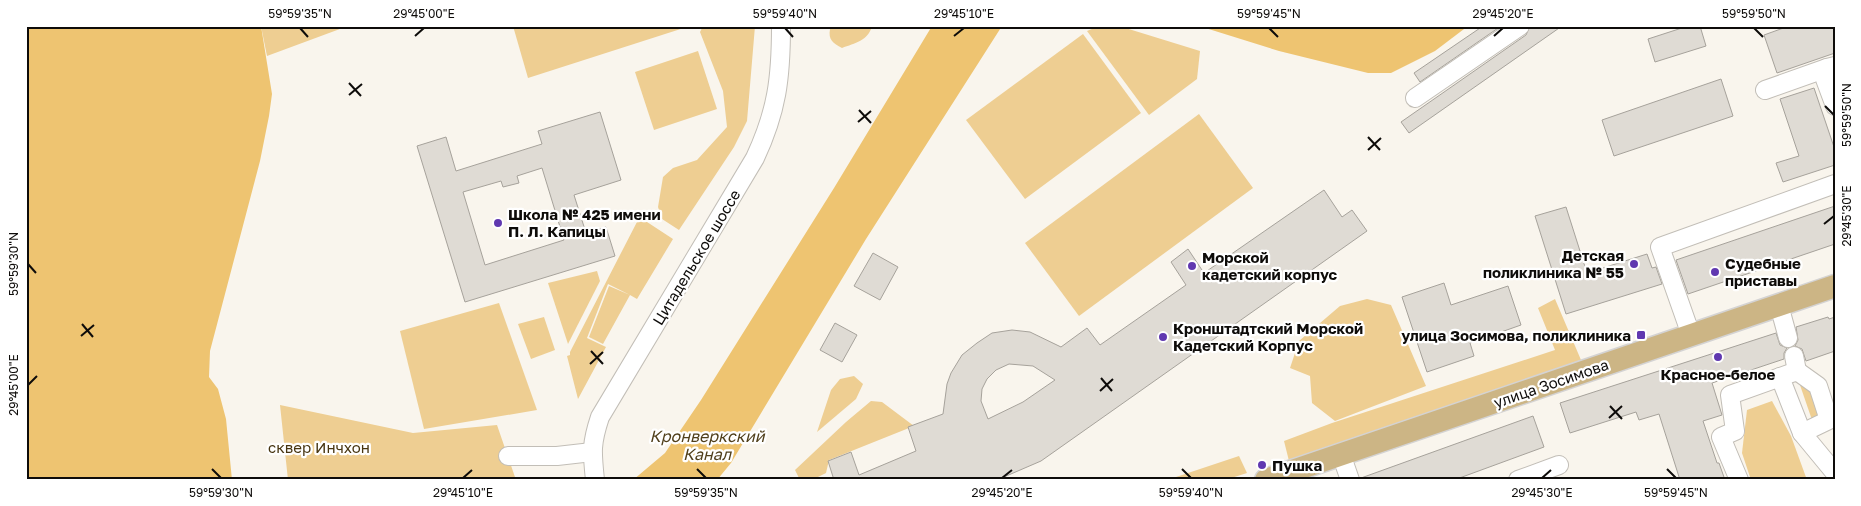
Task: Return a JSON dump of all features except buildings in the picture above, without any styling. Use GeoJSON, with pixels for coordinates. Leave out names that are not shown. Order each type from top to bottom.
{"type":"FeatureCollection","features":[{"type":"Feature","properties":{"kind":"main road","name":"улица Зосимова"},"geometry":{"type":"LineString","coordinates":[[1266,480],[1835,286]]}},
{"type":"Feature","properties":{"kind":"street","name":"Цитадельское шоссе"},"geometry":{"type":"LineString","coordinates":[[596,480],[592,452],[593,438],[600,416],[745,175],[764,138],[774,110],[778,91],[781,26]]}},
{"type":"Feature","properties":{"kind":"street"},"geometry":{"type":"LineString","coordinates":[[1415,98],[1520,26]]}},
{"type":"Feature","properties":{"kind":"street"},"geometry":{"type":"LineString","coordinates":[[1764,90],[1831,67]]}},
{"type":"Feature","properties":{"kind":"street"},"geometry":{"type":"LineString","coordinates":[[1831,67],[1826,79],[1835,106]]}},
{"type":"Feature","properties":{"kind":"street"},"geometry":{"type":"LineString","coordinates":[[1691,335],[1660,247],[1835,184]]}},
{"type":"Feature","properties":{"kind":"street"},"geometry":{"type":"LineString","coordinates":[[1779,305],[1788,338]]}},
{"type":"Feature","properties":{"kind":"street"},"geometry":{"type":"LineString","coordinates":[[1739,480],[1721,437],[1735,431],[1730,395],[1780,377],[1796,364],[1818,386],[1828,420],[1802,433]]}},
{"type":"Feature","properties":{"kind":"street"},"geometry":{"type":"LineString","coordinates":[[1780,377],[1802,433],[1835,473]]}},
{"type":"Feature","properties":{"kind":"street"},"geometry":{"type":"LineString","coordinates":[[508,456],[557,456],[592,452]]}},
{"type":"Feature","properties":{"kind":"street"},"geometry":{"type":"LineString","coordinates":[[1341,454],[1350,480]]}},
{"type":"Feature","properties":{"kind":"street"},"geometry":{"type":"LineString","coordinates":[[1518,480],[1559,466]]}},
{"type":"Feature","properties":{"kind":"green space"},"geometry":{"type":"Polygon","coordinates":[[[261,26],[348,26],[267,56],[261,26]]]}},
{"type":"Feature","properties":{"kind":"green space"},"geometry":{"type":"Polygon","coordinates":[[[513,26],[690,26],[528,78],[513,26]]]}},
{"type":"Feature","properties":{"kind":"green space"},"geometry":{"type":"Polygon","coordinates":[[[703,26],[755,26],[747,121],[734,147],[679,230],[662,219],[658,207],[663,177],[673,168],[697,160],[727,127],[723,91],[700,32],[703,26]]]}},
{"type":"Feature","properties":{"kind":"green space"},"geometry":{"type":"Polygon","coordinates":[[[823,26],[872,26],[864,38],[842,48],[832,41],[830,29],[823,26]]]}},
{"type":"Feature","properties":{"kind":"green space"},"geometry":{"type":"Polygon","coordinates":[[[1099,26],[1119,26],[1200,51],[1197,79],[1149,115],[1087,31],[1099,26]]]}},
{"type":"Feature","properties":{"kind":"green space"},"geometry":{"type":"Polygon","coordinates":[[[1083,34],[1141,113],[1025,199],[966,120],[1083,34]]]}},
{"type":"Feature","properties":{"kind":"green space"},"geometry":{"type":"Polygon","coordinates":[[[698,51],[717,109],[654,130],[635,72],[698,51]]]}},
{"type":"Feature","properties":{"kind":"green space"},"geometry":{"type":"Polygon","coordinates":[[[1199,114],[1253,188],[1079,316],[1025,243],[1199,114]]]}},
{"type":"Feature","properties":{"kind":"green space"},"geometry":{"type":"Polygon","coordinates":[[[638,220],[647,222],[673,239],[637,299],[608,284],[587,338],[606,347],[578,399],[567,356],[570,355],[638,220]]]}},
{"type":"Feature","properties":{"kind":"green space"},"geometry":{"type":"Polygon","coordinates":[[[597,271],[600,281],[568,344],[548,283],[597,271]]]}},
{"type":"Feature","properties":{"kind":"green space"},"geometry":{"type":"Polygon","coordinates":[[[609,286],[630,295],[603,344],[589,337],[609,286]]]}},
{"type":"Feature","properties":{"kind":"green space"},"geometry":{"type":"Polygon","coordinates":[[[1367,299],[1391,305],[1426,386],[1335,421],[1312,403],[1310,376],[1290,368],[1299,341],[1340,306],[1367,299]]]}},
{"type":"Feature","properties":{"kind":"green space"},"geometry":{"type":"Polygon","coordinates":[[[1555,299],[1581,360],[1289,461],[1284,441],[1332,423],[1555,350],[1538,308],[1555,299]]]}},
{"type":"Feature","properties":{"kind":"green space"},"geometry":{"type":"Polygon","coordinates":[[[499,303],[537,410],[424,429],[400,331],[499,303]]]}},
{"type":"Feature","properties":{"kind":"green space"},"geometry":{"type":"Polygon","coordinates":[[[544,317],[555,350],[531,359],[518,324],[544,317]]]}},
{"type":"Feature","properties":{"kind":"green space"},"geometry":{"type":"Polygon","coordinates":[[[854,376],[863,384],[856,399],[817,432],[831,390],[840,379],[854,376]]]}},
{"type":"Feature","properties":{"kind":"green space"},"geometry":{"type":"Polygon","coordinates":[[[1800,385],[1812,388],[1820,416],[1812,420],[1800,385]]]}},
{"type":"Feature","properties":{"kind":"green space"},"geometry":{"type":"Polygon","coordinates":[[[871,401],[882,402],[914,426],[829,460],[826,473],[812,480],[800,480],[795,470],[871,401]]]}},
{"type":"Feature","properties":{"kind":"green space"},"geometry":{"type":"Polygon","coordinates":[[[1772,401],[1791,436],[1807,480],[1751,480],[1742,453],[1747,410],[1772,401]]]}},
{"type":"Feature","properties":{"kind":"green space","name":"сквер Инчхон"},"geometry":{"type":"Polygon","coordinates":[[[280,405],[413,433],[497,425],[516,480],[288,480],[280,405]]]}},
{"type":"Feature","properties":{"kind":"green space"},"geometry":{"type":"Polygon","coordinates":[[[1239,456],[1247,473],[1225,480],[1167,480],[1239,456]]]}},
{"type":"Feature","properties":{"kind":"water"},"geometry":{"type":"Polygon","coordinates":[[[26,26],[261,26],[272,94],[269,116],[260,161],[210,351],[209,377],[218,389],[226,419],[232,480],[26,480],[26,26]]]}},
{"type":"Feature","properties":{"kind":"water","name":"Кронверкский Канал"},"geometry":{"type":"Polygon","coordinates":[[[932,26],[1002,26],[866,239],[731,463],[717,480],[633,480],[665,453],[701,400],[834,188],[932,26]]]}},
{"type":"Feature","properties":{"kind":"water"},"geometry":{"type":"Polygon","coordinates":[[[1199,26],[1468,26],[1435,51],[1391,73],[1368,73],[1279,51],[1199,26]]]}},
{"type":"Feature","properties":{"kind":"place","name":"Школа № 425 имени П. Л. Капицы"},"geometry":{"type":"Point","coordinates":[498,223]}},
{"type":"Feature","properties":{"kind":"place","name":"Детская поликлиника № 55"},"geometry":{"type":"Point","coordinates":[1634,264]}},
{"type":"Feature","properties":{"kind":"place","name":"Морской кадетский корпус"},"geometry":{"type":"Point","coordinates":[1192,266]}},
{"type":"Feature","properties":{"kind":"place","name":"Судебные приставы"},"geometry":{"type":"Point","coordinates":[1715,272]}},
{"type":"Feature","properties":{"kind":"place","name":"улица Зосимова, поликлиника"},"geometry":{"type":"Point","coordinates":[1641,335]}},
{"type":"Feature","properties":{"kind":"place","name":"Кронштадтский Морской Кадетский Корпус"},"geometry":{"type":"Point","coordinates":[1163,337]}},
{"type":"Feature","properties":{"kind":"place","name":"Красное-белое"},"geometry":{"type":"Point","coordinates":[1718,357]}},
{"type":"Feature","properties":{"kind":"place","name":"Пушка"},"geometry":{"type":"Point","coordinates":[1262,465]}}]}
